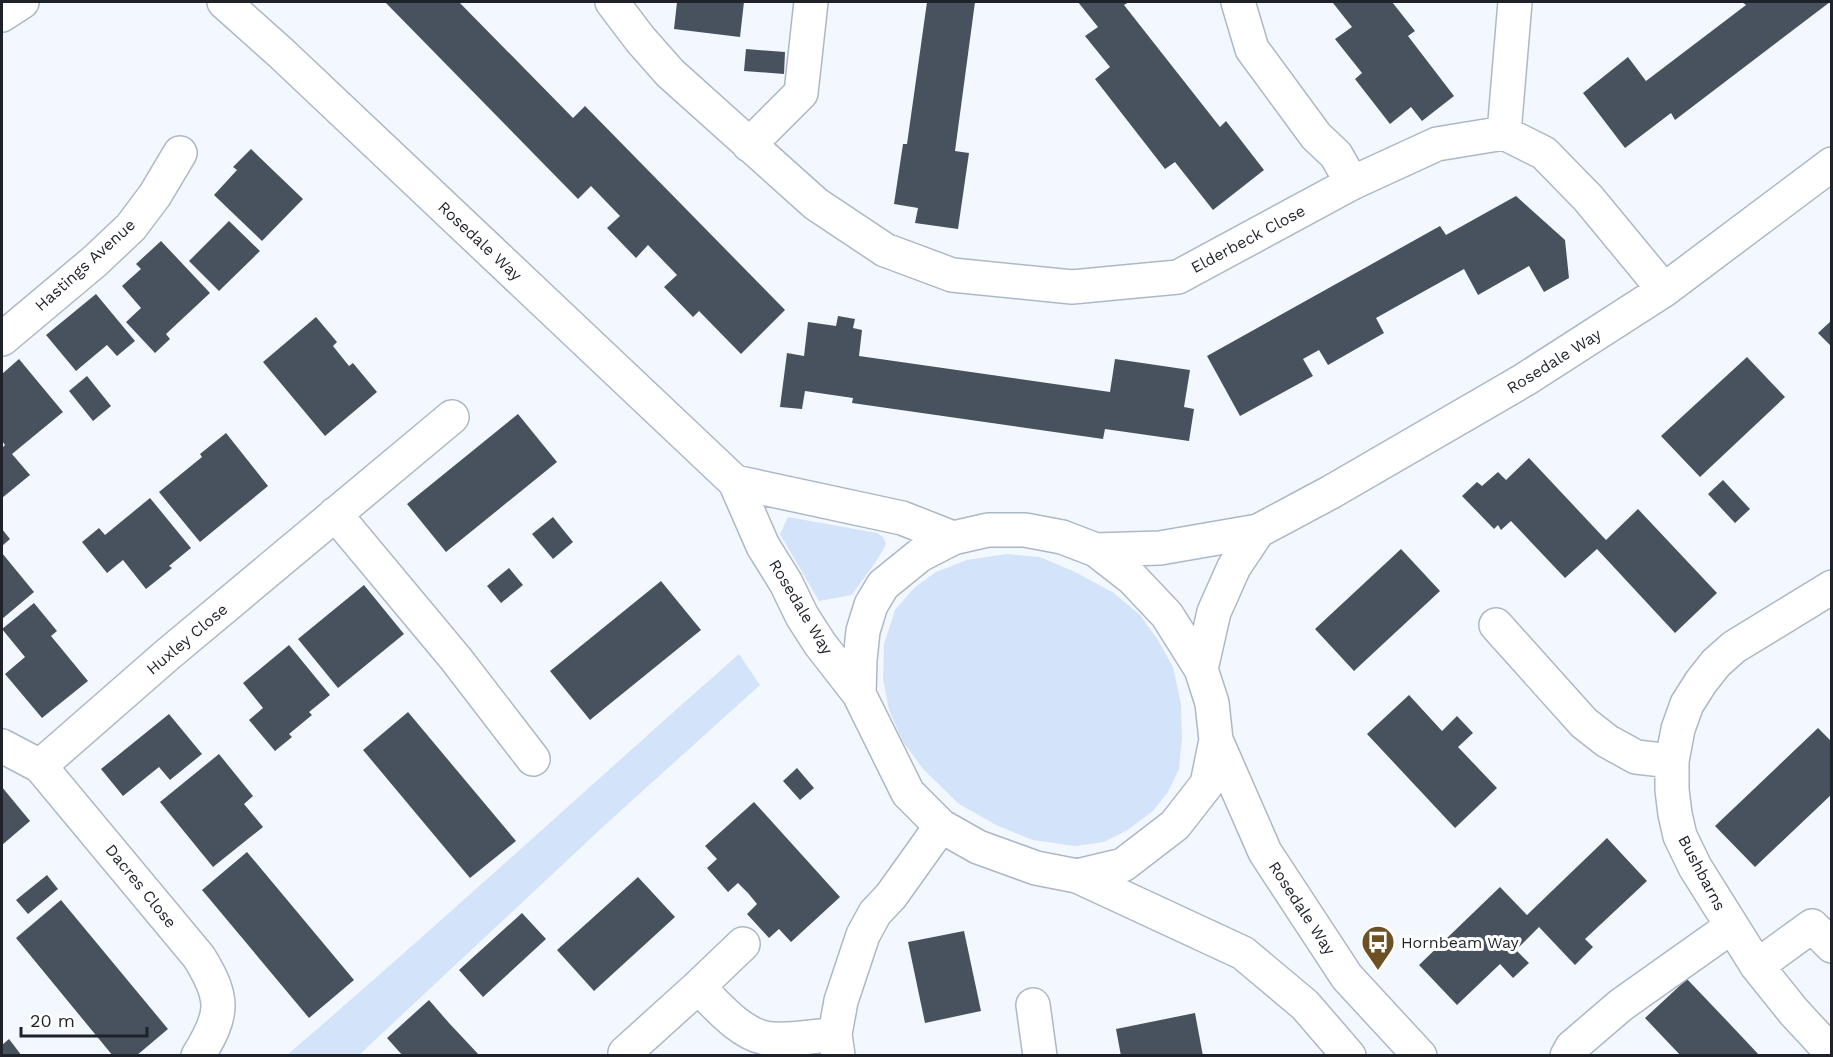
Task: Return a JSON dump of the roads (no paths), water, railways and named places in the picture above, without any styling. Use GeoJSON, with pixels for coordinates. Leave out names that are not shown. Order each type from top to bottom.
{"type":"FeatureCollection","features":[{"type":"Feature","properties":{"kind":"street"},"geometry":{"type":"LineString","coordinates":[[2,15],[22,2]]}},
{"type":"Feature","properties":{"kind":"street","name":"Rosedale Way"},"geometry":{"type":"LineString","coordinates":[[224,2],[281,53],[735,482],[763,546],[786,583],[802,616],[820,644],[860,694],[908,793],[941,826],[978,847],[1036,868],[1077,876],[1243,953],[1305,1005],[1349,1056]]}},
{"type":"Feature","properties":{"kind":"street","name":"Elderbeck Close"},"geometry":{"type":"LineString","coordinates":[[612,2],[670,73],[816,204],[885,250],[952,275],[1072,287],[1178,277],[1352,183],[1437,144],[1504,133]]}},
{"type":"Feature","properties":{"kind":"street"},"geometry":{"type":"LineString","coordinates":[[749,145],[801,93],[811,2]]}},
{"type":"Feature","properties":{"kind":"street"},"geometry":{"type":"LineString","coordinates":[[1238,2],[1252,49],[1316,136],[1336,154],[1352,183]]}},
{"type":"Feature","properties":{"kind":"street"},"geometry":{"type":"LineString","coordinates":[[1515,2],[1504,133],[1544,153],[1588,198],[1664,290]]}},
{"type":"Feature","properties":{"kind":"street","name":"Hastings Avenue"},"geometry":{"type":"LineString","coordinates":[[2,339],[95,261],[131,227],[180,153]]}},
{"type":"Feature","properties":{"kind":"street","name":"Rosedale Way"},"geometry":{"type":"LineString","coordinates":[[1096,550],[1160,548],[1258,531],[1331,492],[1524,380],[1664,290],[1832,164]]}},
{"type":"Feature","properties":{"kind":"street","name":"Huxley Close"},"geometry":{"type":"LineString","coordinates":[[40,765],[167,655],[452,417]]}},
{"type":"Feature","properties":{"kind":"street"},"geometry":{"type":"LineString","coordinates":[[735,482],[902,518],[953,538]]}},
{"type":"Feature","properties":{"kind":"street"},"geometry":{"type":"LineString","coordinates":[[335,514],[456,659],[533,759]]}},
{"type":"Feature","properties":{"kind":"street","name":"Rosedale Way"},"geometry":{"type":"LineString","coordinates":[[860,694],[863,631],[871,605],[884,585],[902,568],[920,555],[953,538],[988,530],[1024,530],[1062,537],[1096,550],[1132,578],[1167,615],[1201,669],[1212,703],[1216,740],[1208,784],[1175,825],[1123,865],[1077,876]]}},
{"type":"Feature","properties":{"kind":"street","name":"Rosedale Way"},"geometry":{"type":"LineString","coordinates":[[1201,669],[1214,612],[1234,567],[1258,531]]}},
{"type":"Feature","properties":{"kind":"street","name":"Bushbarns"},"geometry":{"type":"LineString","coordinates":[[1832,587],[1734,647],[1716,663],[1687,704],[1678,729],[1672,761],[1674,806],[1680,836],[1695,867],[1757,966],[1794,1012],[1832,1053]]}},
{"type":"Feature","properties":{"kind":"street"},"geometry":{"type":"LineString","coordinates":[[1496,625],[1584,723],[1608,741],[1636,757],[1672,761]]}},
{"type":"Feature","properties":{"kind":"street","name":"Rosedale Way"},"geometry":{"type":"LineString","coordinates":[[1216,740],[1265,852],[1347,977],[1420,1056]]}},
{"type":"Feature","properties":{"kind":"street","name":"Dacres Close"},"geometry":{"type":"LineString","coordinates":[[2,746],[40,765],[199,957],[211,977],[218,998],[219,1014],[198,1056]]}},
{"type":"Feature","properties":{"kind":"street"},"geometry":{"type":"LineString","coordinates":[[698,987],[726,1014],[753,1034],[766,1038],[837,1045],[841,1002],[863,935],[875,913],[891,896],[941,826]]}},
{"type":"Feature","properties":{"kind":"street"},"geometry":{"type":"LineString","coordinates":[[1757,966],[1812,926],[1832,946]]}},
{"type":"Feature","properties":{"kind":"street"},"geometry":{"type":"LineString","coordinates":[[1567,1056],[1572,1047],[1622,1005],[1731,927]]}},
{"type":"Feature","properties":{"kind":"street"},"geometry":{"type":"LineString","coordinates":[[625,1053],[743,944]]}},
{"type":"Feature","properties":{"kind":"street"},"geometry":{"type":"LineString","coordinates":[[1033,1005],[1040,1056]]}},
{"type":"Feature","properties":{"kind":"place","name":"Hornbeam Way"},"geometry":{"type":"Point","coordinates":[1378,971]}}]}
